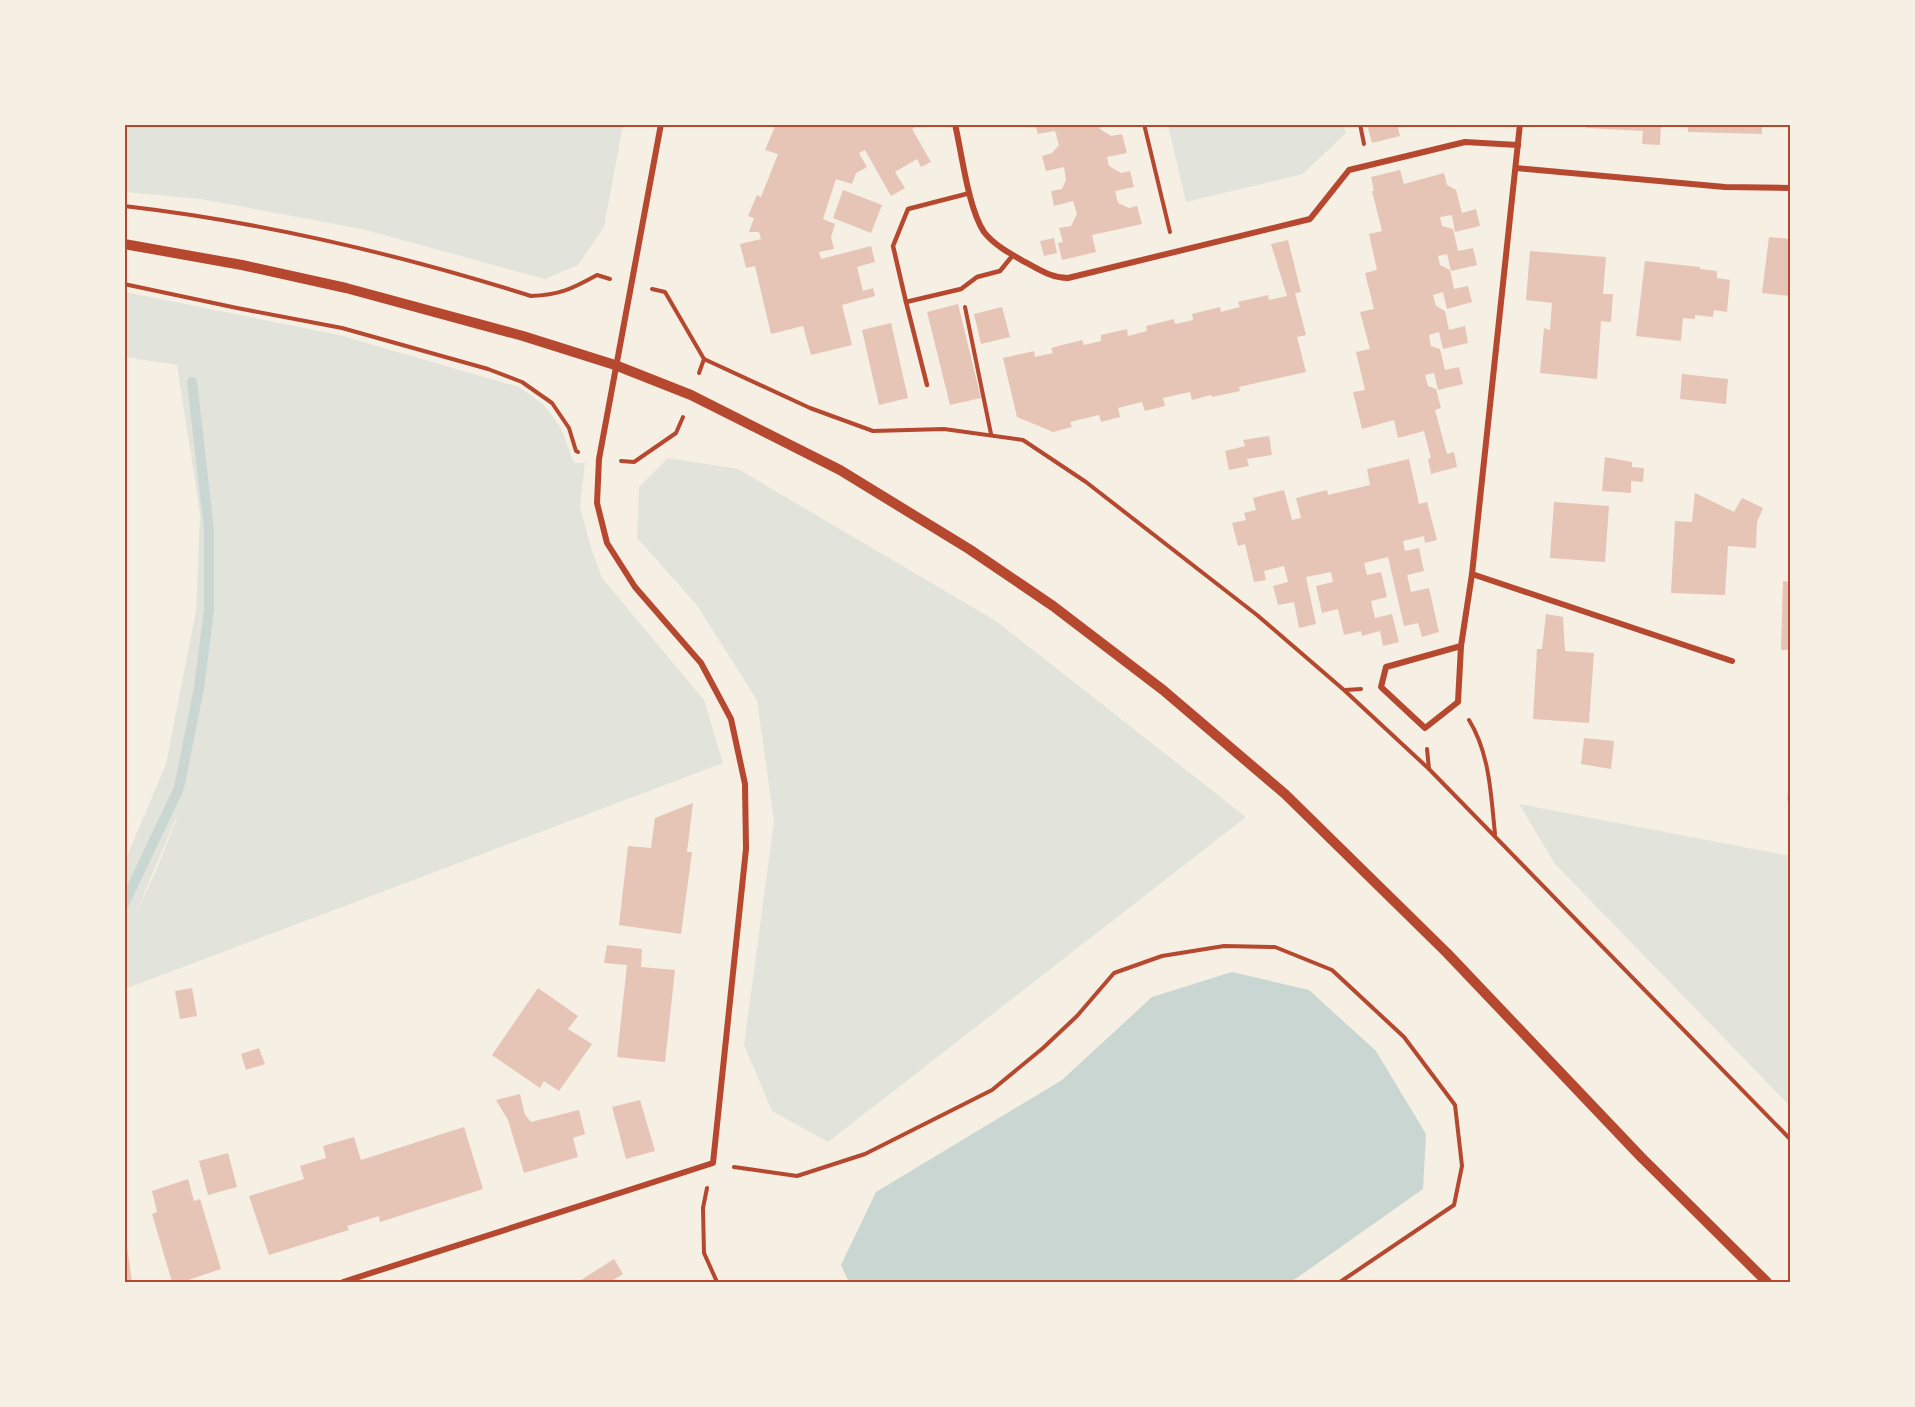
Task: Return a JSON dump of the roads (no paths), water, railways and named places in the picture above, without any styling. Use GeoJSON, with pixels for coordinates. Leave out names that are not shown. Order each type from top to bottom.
{"type":"FeatureCollection","features":[{"type":"Feature","properties":{"kind":"street"},"geometry":{"type":"LineString","coordinates":[[343,1282],[713,1163],[746,849],[746,784],[731,719],[700,663],[635,587],[607,543],[597,503],[599,459],[661,124]]}},
{"type":"Feature","properties":{"kind":"street"},"geometry":{"type":"LineString","coordinates":[[955,124],[975,213],[985,232],[995,243],[1013,255],[1051,276],[1068,278],[1310,219],[1349,170],[1465,142],[1518,145]]}},
{"type":"Feature","properties":{"kind":"street"},"geometry":{"type":"LineString","coordinates":[[1461,646],[1386,667],[1381,687],[1425,728],[1458,702],[1461,646],[1472,574],[1520,124]]}},
{"type":"Feature","properties":{"kind":"street"},"geometry":{"type":"LineString","coordinates":[[1516,168],[1725,187],[1791,188]]}},
{"type":"Feature","properties":{"kind":"street"},"geometry":{"type":"LineString","coordinates":[[124,244],[242,265],[346,288],[513,333],[615,365],[691,395],[840,470],[969,549],[1053,606],[1163,690],[1285,794],[1447,953],[1641,1157],[1767,1282]]}},
{"type":"Feature","properties":{"kind":"street"},"geometry":{"type":"LineString","coordinates":[[1472,574],[1732,661]]}},
{"type":"Feature","properties":{"kind":"lane"},"geometry":{"type":"LineString","coordinates":[[927,385],[893,246],[908,208],[970,193]]}},
{"type":"Feature","properties":{"kind":"lane"},"geometry":{"type":"LineString","coordinates":[[906,302],[961,289],[977,277],[1000,271],[1013,255]]}},
{"type":"Feature","properties":{"kind":"waterway"},"geometry":{"type":"LineString","coordinates":[[124,904],[179,788],[199,688],[209,610],[209,530],[192,382]]}}]}
